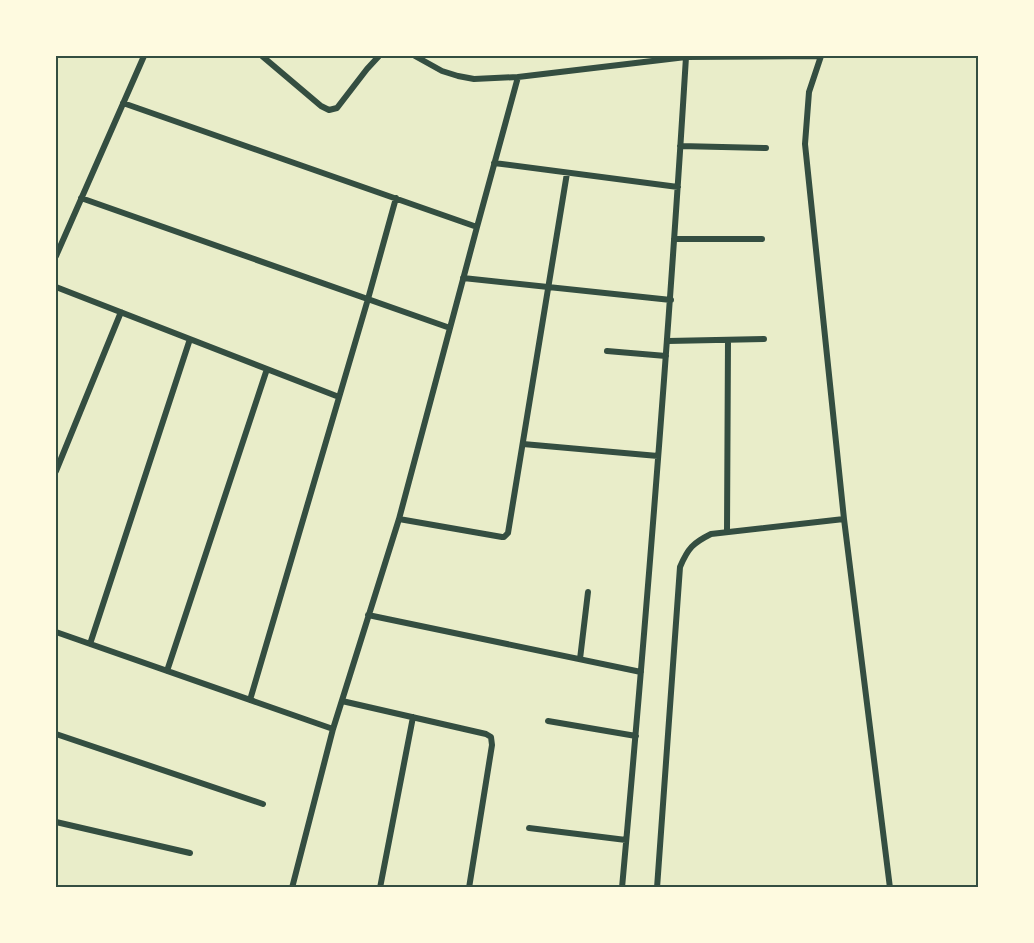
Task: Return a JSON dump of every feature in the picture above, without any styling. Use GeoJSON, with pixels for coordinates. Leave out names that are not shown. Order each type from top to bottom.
{"type":"FeatureCollection","features":[{"type":"Feature","properties":{"kind":"street"},"geometry":{"type":"LineString","coordinates":[[56,256],[144,56]]}},
{"type":"Feature","properties":{"kind":"street"},"geometry":{"type":"LineString","coordinates":[[262,56],[321,106],[329,110],[337,108],[379,56]]}},
{"type":"Feature","properties":{"kind":"street"},"geometry":{"type":"LineString","coordinates":[[415,56],[442,71],[474,79],[686,57],[819,56],[808,92],[805,144],[844,519],[890,888]]}},
{"type":"Feature","properties":{"kind":"street"},"geometry":{"type":"LineString","coordinates":[[622,888],[668,341],[686,57]]}},
{"type":"Feature","properties":{"kind":"street"},"geometry":{"type":"LineString","coordinates":[[292,888],[333,729],[399,519],[518,76]]}},
{"type":"Feature","properties":{"kind":"street"},"geometry":{"type":"LineString","coordinates":[[123,103],[477,226]]}},
{"type":"Feature","properties":{"kind":"street"},"geometry":{"type":"LineString","coordinates":[[680,146],[766,148]]}},
{"type":"Feature","properties":{"kind":"street"},"geometry":{"type":"LineString","coordinates":[[494,163],[678,187]]}},
{"type":"Feature","properties":{"kind":"street"},"geometry":{"type":"LineString","coordinates":[[399,519],[502,537],[509,531],[567,173]]}},
{"type":"Feature","properties":{"kind":"street"},"geometry":{"type":"LineString","coordinates":[[81,198],[450,328]]}},
{"type":"Feature","properties":{"kind":"street"},"geometry":{"type":"LineString","coordinates":[[250,700],[396,198]]}},
{"type":"Feature","properties":{"kind":"street"},"geometry":{"type":"LineString","coordinates":[[674,239],[762,239]]}},
{"type":"Feature","properties":{"kind":"street"},"geometry":{"type":"LineString","coordinates":[[463,278],[670,300]]}},
{"type":"Feature","properties":{"kind":"street"},"geometry":{"type":"LineString","coordinates":[[56,287],[339,397]]}},
{"type":"Feature","properties":{"kind":"street"},"geometry":{"type":"LineString","coordinates":[[56,471],[121,312]]}},
{"type":"Feature","properties":{"kind":"street"},"geometry":{"type":"LineString","coordinates":[[90,644],[190,339]]}},
{"type":"Feature","properties":{"kind":"street"},"geometry":{"type":"LineString","coordinates":[[668,341],[764,339]]}},
{"type":"Feature","properties":{"kind":"street"},"geometry":{"type":"LineString","coordinates":[[727,532],[728,340]]}},
{"type":"Feature","properties":{"kind":"street"},"geometry":{"type":"LineString","coordinates":[[607,351],[666,356]]}},
{"type":"Feature","properties":{"kind":"street"},"geometry":{"type":"LineString","coordinates":[[167,671],[267,369]]}},
{"type":"Feature","properties":{"kind":"street"},"geometry":{"type":"LineString","coordinates":[[523,444],[658,456]]}},
{"type":"Feature","properties":{"kind":"street"},"geometry":{"type":"LineString","coordinates":[[657,888],[680,567],[686,552],[697,541],[711,534],[844,519]]}},
{"type":"Feature","properties":{"kind":"street"},"geometry":{"type":"LineString","coordinates":[[580,659],[588,592]]}},
{"type":"Feature","properties":{"kind":"street"},"geometry":{"type":"LineString","coordinates":[[368,615],[641,672]]}},
{"type":"Feature","properties":{"kind":"street"},"geometry":{"type":"LineString","coordinates":[[56,632],[333,729]]}},
{"type":"Feature","properties":{"kind":"street"},"geometry":{"type":"LineString","coordinates":[[342,701],[491,737],[492,745],[468,888]]}},
{"type":"Feature","properties":{"kind":"street"},"geometry":{"type":"LineString","coordinates":[[380,888],[413,717]]}},
{"type":"Feature","properties":{"kind":"street"},"geometry":{"type":"LineString","coordinates":[[548,721],[636,736]]}},
{"type":"Feature","properties":{"kind":"street"},"geometry":{"type":"LineString","coordinates":[[56,734],[263,804]]}},
{"type":"Feature","properties":{"kind":"street"},"geometry":{"type":"LineString","coordinates":[[56,822],[190,853]]}},
{"type":"Feature","properties":{"kind":"street"},"geometry":{"type":"LineString","coordinates":[[529,828],[626,840]]}}]}
